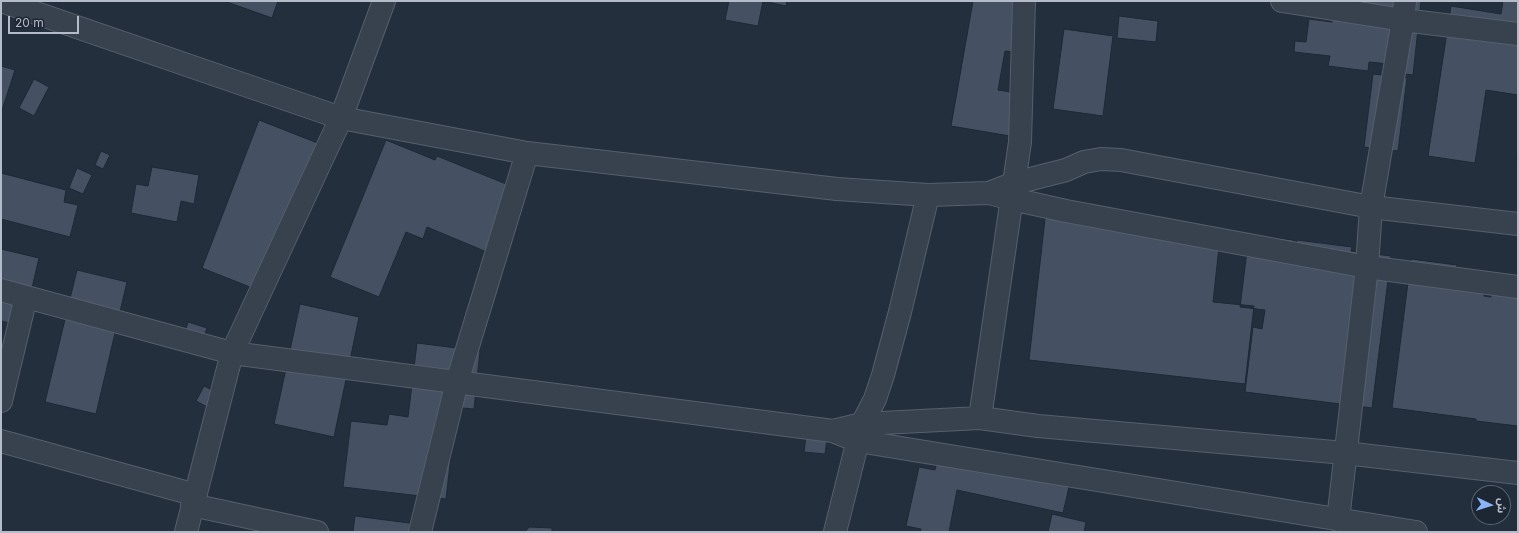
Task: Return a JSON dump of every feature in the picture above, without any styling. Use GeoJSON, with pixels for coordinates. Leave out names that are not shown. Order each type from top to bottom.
{"type":"FeatureCollection","features":[{"type":"Feature","properties":{"kind":"street"},"geometry":{"type":"LineString","coordinates":[[1,1],[341,118],[527,153],[830,188],[928,195],[1014,191],[1084,162],[1101,159],[1114,160],[1371,207],[1518,224]]}},
{"type":"Feature","properties":{"kind":"street"},"geometry":{"type":"LineString","coordinates":[[186,532],[232,353],[341,118],[384,1]]}},
{"type":"Feature","properties":{"kind":"street"},"geometry":{"type":"LineString","coordinates":[[980,418],[1020,142],[1024,1]]}},
{"type":"Feature","properties":{"kind":"street"},"geometry":{"type":"LineString","coordinates":[[1282,1],[1404,11],[1518,34]]}},
{"type":"Feature","properties":{"kind":"street"},"geometry":{"type":"LineString","coordinates":[[1338,520],[1367,267],[1371,207],[1404,11]]}},
{"type":"Feature","properties":{"kind":"street"},"geometry":{"type":"LineString","coordinates":[[420,532],[457,382],[527,153]]}},
{"type":"Feature","properties":{"kind":"street"},"geometry":{"type":"LineString","coordinates":[[1014,191],[1066,211],[1367,267],[1518,287]]}},
{"type":"Feature","properties":{"kind":"street"},"geometry":{"type":"LineString","coordinates":[[835,532],[860,432],[875,399],[883,375],[900,312],[928,195]]}},
{"type":"Feature","properties":{"kind":"street"},"geometry":{"type":"LineString","coordinates":[[1,290],[232,353],[833,431],[860,432],[1338,520],[1416,532]]}},
{"type":"Feature","properties":{"kind":"street"},"geometry":{"type":"LineString","coordinates":[[1,397],[26,297]]}},
{"type":"Feature","properties":{"kind":"street"},"geometry":{"type":"LineString","coordinates":[[860,432],[980,418],[1038,426],[1345,453],[1518,472]]}},
{"type":"Feature","properties":{"kind":"street"},"geometry":{"type":"LineString","coordinates":[[1,441],[194,500],[317,532]]}},
{"type":"Feature","properties":{"kind":"building"},"geometry":{"type":"Polygon","coordinates":[[[224,1],[278,1],[272,18],[224,1]]]}},
{"type":"Feature","properties":{"kind":"building"},"geometry":{"type":"Polygon","coordinates":[[[729,1],[763,1],[758,26],[725,20],[729,1]]]}},
{"type":"Feature","properties":{"kind":"building"},"geometry":{"type":"Polygon","coordinates":[[[763,1],[787,1],[786,6],[763,1]]]}},
{"type":"Feature","properties":{"kind":"building"},"geometry":{"type":"Polygon","coordinates":[[[973,1],[1033,1],[1032,12],[1036,12],[1026,72],[1015,52],[1005,51],[998,90],[1023,94],[1016,137],[951,126],[973,1]]]}},
{"type":"Feature","properties":{"kind":"building"},"geometry":{"type":"Polygon","coordinates":[[[1335,1],[1421,1],[1413,75],[1388,72],[1389,64],[1369,62],[1368,71],[1328,66],[1330,56],[1294,52],[1295,41],[1306,42],[1309,19],[1332,22],[1335,1]]]}},
{"type":"Feature","properties":{"kind":"building"},"geometry":{"type":"Polygon","coordinates":[[[1503,1],[1518,1],[1518,95],[1486,90],[1475,163],[1428,156],[1451,6],[1501,14],[1503,1]]]}},
{"type":"Feature","properties":{"kind":"building"},"geometry":{"type":"Polygon","coordinates":[[[1119,16],[1158,21],[1156,42],[1117,38],[1119,16]]]}},
{"type":"Feature","properties":{"kind":"building"},"geometry":{"type":"Polygon","coordinates":[[[1064,29],[1113,36],[1103,116],[1053,109],[1064,29]]]}},
{"type":"Feature","properties":{"kind":"building"},"geometry":{"type":"Polygon","coordinates":[[[1,66],[15,70],[1,113],[1,66]]]}},
{"type":"Feature","properties":{"kind":"building"},"geometry":{"type":"Polygon","coordinates":[[[1373,74],[1407,78],[1398,151],[1364,147],[1373,74]]]}},
{"type":"Feature","properties":{"kind":"building"},"geometry":{"type":"Polygon","coordinates":[[[34,79],[49,87],[34,116],[19,108],[34,79]]]}},
{"type":"Feature","properties":{"kind":"building"},"geometry":{"type":"Polygon","coordinates":[[[259,120],[320,144],[260,291],[202,268],[259,120]]]}},
{"type":"Feature","properties":{"kind":"building"},"geometry":{"type":"Polygon","coordinates":[[[386,140],[435,160],[437,156],[521,190],[494,255],[427,227],[423,239],[406,232],[379,297],[330,277],[386,140]]]}},
{"type":"Feature","properties":{"kind":"building"},"geometry":{"type":"Polygon","coordinates":[[[1518,148],[1518,163],[1516,163],[1518,148]]]}},
{"type":"Feature","properties":{"kind":"building"},"geometry":{"type":"Polygon","coordinates":[[[101,151],[110,155],[103,169],[95,165],[101,151]]]}},
{"type":"Feature","properties":{"kind":"building"},"geometry":{"type":"Polygon","coordinates":[[[152,167],[199,175],[194,204],[181,201],[177,222],[131,213],[136,184],[148,186],[152,167]]]}},
{"type":"Feature","properties":{"kind":"building"},"geometry":{"type":"Polygon","coordinates":[[[77,168],[92,175],[83,194],[69,188],[77,168]]]}},
{"type":"Feature","properties":{"kind":"building"},"geometry":{"type":"Polygon","coordinates":[[[1,173],[66,190],[64,202],[78,205],[70,237],[1,219],[1,173]]]}},
{"type":"Feature","properties":{"kind":"building"},"geometry":{"type":"Polygon","coordinates":[[[1046,210],[1221,229],[1213,302],[1254,306],[1245,384],[1029,360],[1046,210]]]}},
{"type":"Feature","properties":{"kind":"building"},"geometry":{"type":"Polygon","coordinates":[[[1249,235],[1293,240],[1291,255],[1295,255],[1297,240],[1352,247],[1351,251],[1391,256],[1372,408],[1245,392],[1253,327],[1262,329],[1265,310],[1240,307],[1249,235]]]}},
{"type":"Feature","properties":{"kind":"building"},"geometry":{"type":"Polygon","coordinates":[[[1,249],[39,258],[23,326],[1,321],[1,249]]]}},
{"type":"Feature","properties":{"kind":"building"},"geometry":{"type":"Polygon","coordinates":[[[1411,259],[1457,265],[1456,269],[1486,272],[1484,296],[1491,297],[1494,276],[1518,279],[1518,426],[1392,408],[1411,259]]]}},
{"type":"Feature","properties":{"kind":"building"},"geometry":{"type":"Polygon","coordinates":[[[77,270],[127,282],[96,414],[45,402],[77,270]]]}},
{"type":"Feature","properties":{"kind":"building"},"geometry":{"type":"Polygon","coordinates":[[[300,304],[359,317],[334,437],[274,424],[300,304]]]}},
{"type":"Feature","properties":{"kind":"building"},"geometry":{"type":"Polygon","coordinates":[[[188,322],[207,328],[200,347],[182,341],[188,322]]]}},
{"type":"Feature","properties":{"kind":"building"},"geometry":{"type":"Polygon","coordinates":[[[417,343],[480,351],[474,409],[451,407],[454,430],[446,499],[343,487],[351,421],[387,425],[389,414],[408,417],[417,343]]]}},
{"type":"Feature","properties":{"kind":"building"},"geometry":{"type":"Polygon","coordinates":[[[204,386],[223,396],[215,411],[196,401],[204,386]]]}},
{"type":"Feature","properties":{"kind":"building"},"geometry":{"type":"Polygon","coordinates":[[[807,429],[828,431],[825,454],[804,452],[807,429]]]}},
{"type":"Feature","properties":{"kind":"building"},"geometry":{"type":"Polygon","coordinates":[[[940,449],[1071,478],[1063,513],[957,490],[949,532],[920,532],[921,529],[906,526],[919,467],[935,470],[940,449]]]}},
{"type":"Feature","properties":{"kind":"building"},"geometry":{"type":"Polygon","coordinates":[[[1052,514],[1086,522],[1084,532],[1048,532],[1052,514]]]}},
{"type":"Feature","properties":{"kind":"building"},"geometry":{"type":"Polygon","coordinates":[[[355,516],[432,526],[431,532],[353,532],[355,516]]]}},
{"type":"Feature","properties":{"kind":"building"},"geometry":{"type":"Polygon","coordinates":[[[529,527],[552,528],[552,532],[525,532],[529,527]]]}}]}
